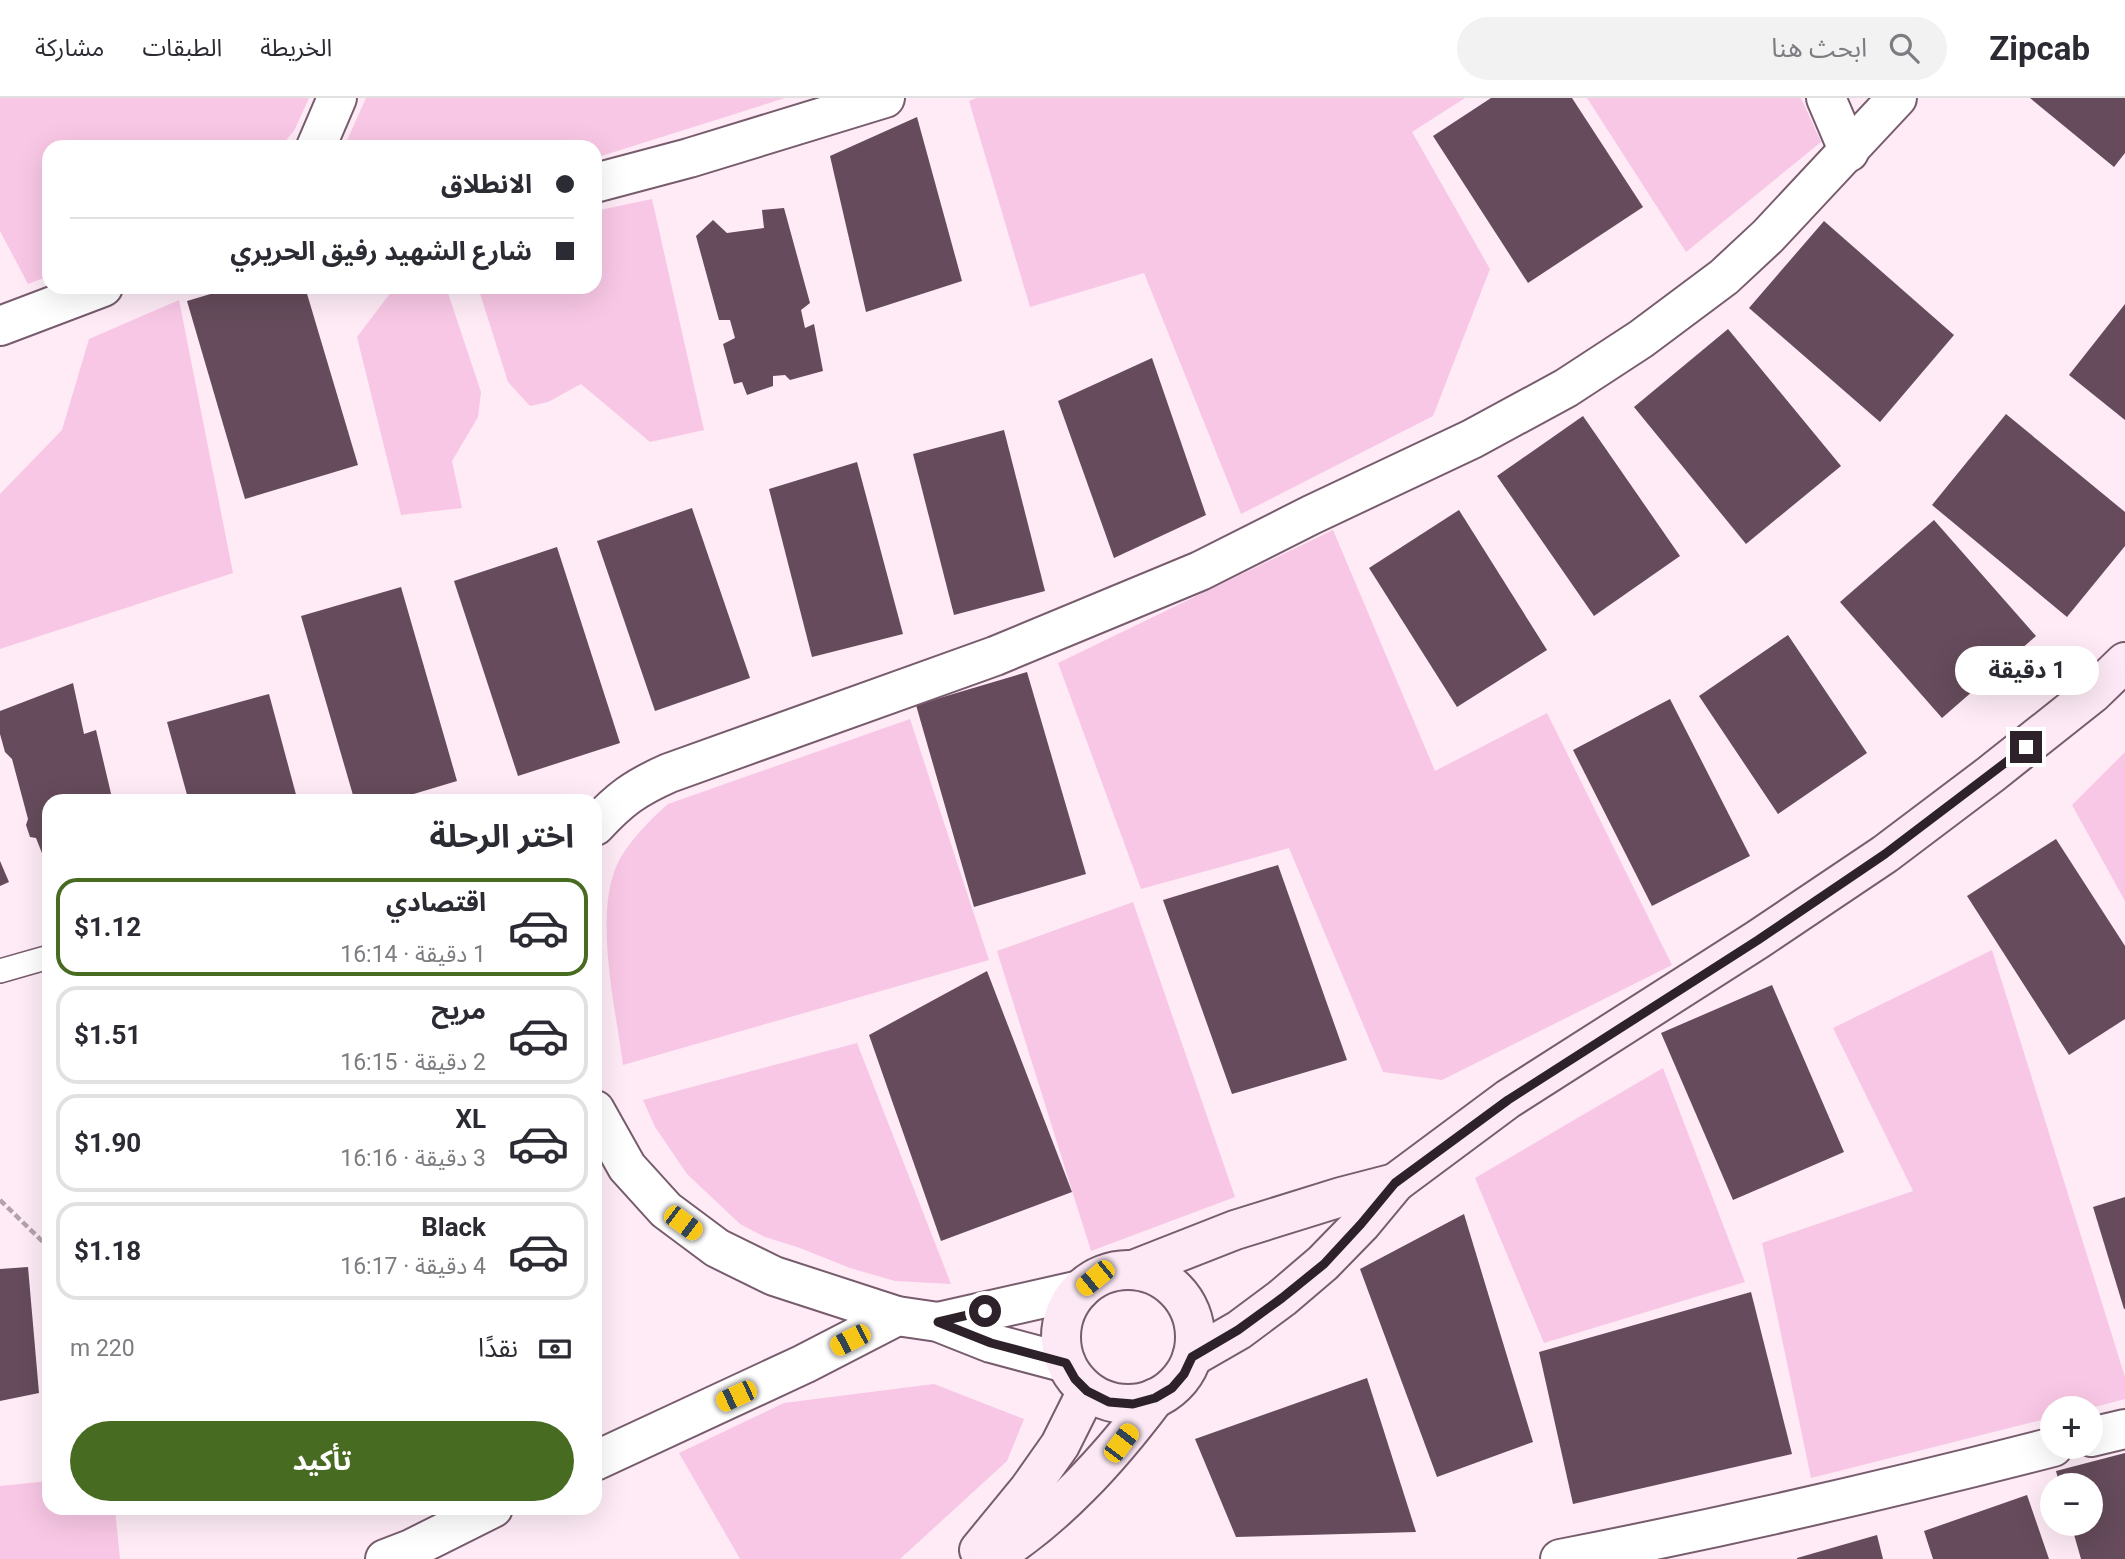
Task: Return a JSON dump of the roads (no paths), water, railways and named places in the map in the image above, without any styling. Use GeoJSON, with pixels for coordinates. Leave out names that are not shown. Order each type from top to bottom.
{"type":"FeatureCollection","features":[{"type":"Feature","properties":{"kind":"street"},"geometry":{"type":"LineString","coordinates":[[319,140],[338,98]]}},
{"type":"Feature","properties":{"kind":"street"},"geometry":{"type":"LineString","coordinates":[[602,181],[689,158],[885,98]]}},
{"type":"Feature","properties":{"kind":"street"},"geometry":{"type":"LineString","coordinates":[[1826,98],[1849,152]]}},
{"type":"Feature","properties":{"kind":"street"},"geometry":{"type":"LineString","coordinates":[[602,819],[641,785],[995,656],[1200,571],[1311,514],[1483,433],[1576,381],[1641,340],[1713,286],[1768,236],[1897,98]]}},
{"type":"Feature","properties":{"kind":"street"},"geometry":{"type":"LineString","coordinates":[[0,326],[85,294]]}},
{"type":"Feature","properties":{"kind":"street"},"geometry":{"type":"LineString","coordinates":[[1192,1357],[1238,1330],[1324,1264],[1395,1183],[1508,1100],[1758,940],[1885,854],[2083,701],[2125,662]]}},
{"type":"Feature","properties":{"kind":"street"},"geometry":{"type":"LineString","coordinates":[[602,1122],[627,1167],[666,1210],[717,1248],[774,1276],[897,1316],[938,1322],[1077,1377],[1109,1402],[1133,1404],[1155,1398],[1172,1388],[1184,1374],[1192,1357],[1194,1322],[1188,1306],[1178,1292],[1150,1273],[1133,1270],[1114,1271],[1095,1278],[1080,1290],[1068,1306],[1063,1324],[1062,1344],[1077,1377],[1060,1445],[1029,1489],[971,1559]]}},
{"type":"Feature","properties":{"kind":"street"},"geometry":{"type":"LineString","coordinates":[[1133,1270],[1274,1217],[1395,1183]]}},
{"type":"Feature","properties":{"kind":"street"},"geometry":{"type":"LineString","coordinates":[[938,1322],[1080,1290]]}},
{"type":"Feature","properties":{"kind":"street"},"geometry":{"type":"LineString","coordinates":[[602,1458],[804,1364],[897,1316]]}},
{"type":"Feature","properties":{"kind":"street"},"geometry":{"type":"LineString","coordinates":[[990,1559],[1041,1521],[1083,1484],[1121,1443],[1155,1398]]}},
{"type":"Feature","properties":{"kind":"street"},"geometry":{"type":"LineString","coordinates":[[2103,1434],[2125,1429]]}},
{"type":"Feature","properties":{"kind":"street"},"geometry":{"type":"LineString","coordinates":[[1560,1559],[1657,1540],[2040,1450]]}},
{"type":"Feature","properties":{"kind":"street"},"geometry":{"type":"LineString","coordinates":[[385,1559],[479,1515]]}},
{"type":"Feature","properties":{"kind":"lane"},"geometry":{"type":"LineString","coordinates":[[0,971],[42,959]]}}]}
